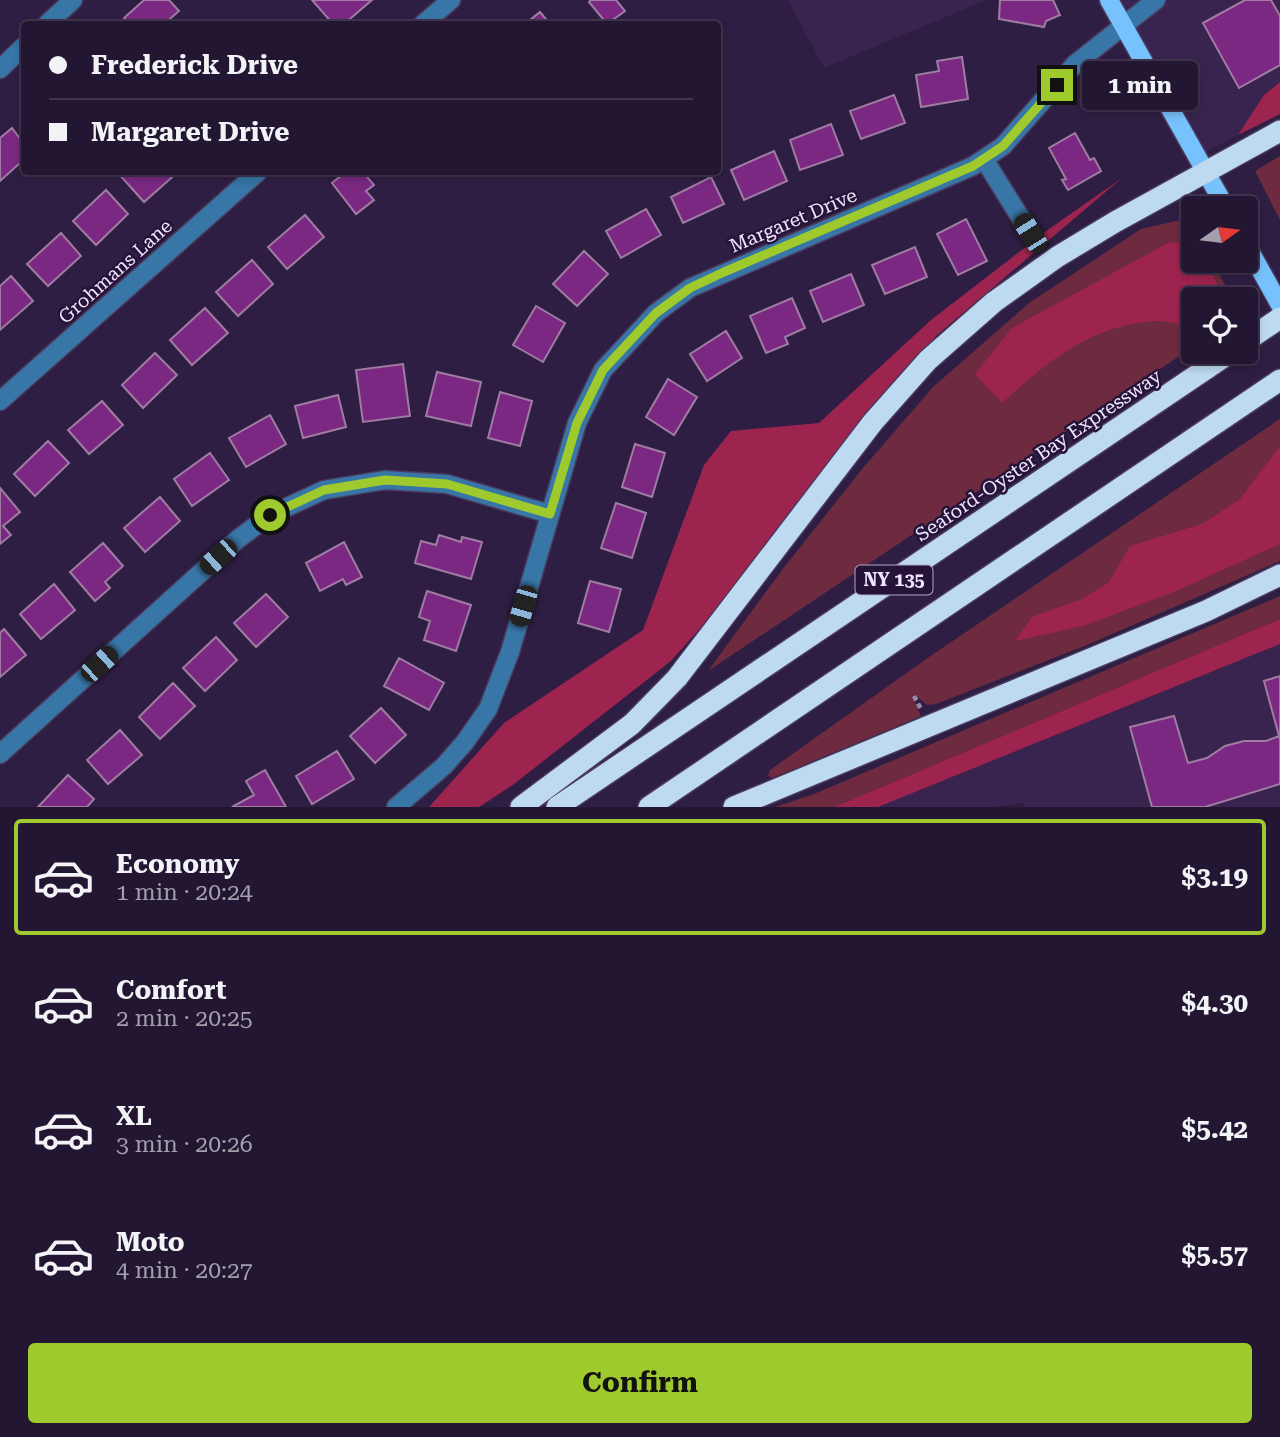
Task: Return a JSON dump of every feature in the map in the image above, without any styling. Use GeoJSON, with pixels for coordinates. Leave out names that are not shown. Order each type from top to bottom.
{"type":"FeatureCollection","features":[{"type":"Feature","properties":{"kind":"highway"},"geometry":{"type":"LineString","coordinates":[[521,807],[632,724],[677,678],[873,422],[928,360],[994,302],[1057,257],[1280,131]]}},
{"type":"Feature","properties":{"kind":"highway"},"geometry":{"type":"LineString","coordinates":[[1258,333],[1280,318]]}},
{"type":"Feature","properties":{"kind":"highway","name":"Seaford-Oyster Bay Expressway"},"geometry":{"type":"LineString","coordinates":[[557,807],[1213,364]]}},
{"type":"Feature","properties":{"kind":"highway","name":"NY 135"},"geometry":{"type":"LineString","coordinates":[[649,807],[1280,380]]}},
{"type":"Feature","properties":{"kind":"highway"},"geometry":{"type":"LineString","coordinates":[[734,807],[1206,611],[1280,575]]}},
{"type":"Feature","properties":{"kind":"main road"},"geometry":{"type":"LineString","coordinates":[[1110,0],[1219,196]]}},
{"type":"Feature","properties":{"kind":"main road"},"geometry":{"type":"LineString","coordinates":[[1258,266],[1280,305]]}},
{"type":"Feature","properties":{"kind":"street"},"geometry":{"type":"LineString","coordinates":[[50,21],[73,0]]}},
{"type":"Feature","properties":{"kind":"street"},"geometry":{"type":"LineString","coordinates":[[427,21],[451,0]]}},
{"type":"Feature","properties":{"kind":"street","name":"Margaret Drive"},"geometry":{"type":"LineString","coordinates":[[396,807],[444,766],[466,742],[488,709],[510,652],[577,423],[603,370],[656,313],[690,288],[973,166],[1003,146],[1075,64],[1156,0]]}},
{"type":"Feature","properties":{"kind":"street"},"geometry":{"type":"LineString","coordinates":[[0,69],[21,49]]}},
{"type":"Feature","properties":{"kind":"street"},"geometry":{"type":"LineString","coordinates":[[984,159],[1030,233]]}},
{"type":"Feature","properties":{"kind":"street","name":"Grohmans Lane"},"geometry":{"type":"LineString","coordinates":[[0,401],[255,175]]}},
{"type":"Feature","properties":{"kind":"street"},"geometry":{"type":"LineString","coordinates":[[0,754],[238,539],[270,515],[324,490],[385,480],[447,484],[550,514]]}},
{"type":"Feature","properties":{"kind":"shaded area"},"geometry":{"type":"Polygon","coordinates":[[[788,0],[986,0],[824,68],[788,0]]]}},
{"type":"Feature","properties":{"kind":"shaded area"},"geometry":{"type":"Polygon","coordinates":[[[1116,0],[1280,0],[1280,82],[1264,95],[1238,135],[1199,156],[1116,0]]]}},
{"type":"Feature","properties":{"kind":"shaded area"},"geometry":{"type":"Polygon","coordinates":[[[1280,82],[1280,114],[1238,135],[1264,95],[1280,82]]]}},
{"type":"Feature","properties":{"kind":"shaded area"},"geometry":{"type":"Polygon","coordinates":[[[1280,156],[1280,220],[1255,171],[1280,156]]]}},
{"type":"Feature","properties":{"kind":"shaded area"},"geometry":{"type":"Polygon","coordinates":[[[1122,178],[937,335],[851,432],[736,588],[671,661],[514,784],[479,807],[429,807],[504,723],[643,630],[704,465],[731,431],[819,423],[931,320],[1049,229],[1122,178]]]}},
{"type":"Feature","properties":{"kind":"shaded area"},"geometry":{"type":"Polygon","coordinates":[[[1181,220],[1181,273],[1219,273],[1226,287],[1181,287],[1181,355],[708,671],[782,570],[863,468],[933,387],[1029,303],[1141,229],[1181,220]]]}},
{"type":"Feature","properties":{"kind":"shaded area"},"geometry":{"type":"Polygon","coordinates":[[[1170,242],[1181,243],[1181,273],[1212,273],[1218,287],[1181,287],[1181,325],[1156,321],[1133,324],[1091,338],[1036,373],[1002,403],[975,374],[1012,328],[1170,242]]]}},
{"type":"Feature","properties":{"kind":"shaded area"},"geometry":{"type":"Polygon","coordinates":[[[1280,419],[1280,561],[1087,645],[936,704],[927,705],[916,696],[913,697],[921,716],[772,778],[768,776],[770,770],[929,657],[1280,419]]]}},
{"type":"Feature","properties":{"kind":"shaded area"},"geometry":{"type":"Polygon","coordinates":[[[1280,446],[1280,544],[1176,591],[1086,625],[1015,641],[1032,617],[1082,599],[1109,582],[1130,546],[1202,524],[1240,499],[1280,446]]]}},
{"type":"Feature","properties":{"kind":"shaded area"},"geometry":{"type":"Polygon","coordinates":[[[1280,596],[1280,619],[834,807],[775,807],[814,794],[1280,596]]]}},
{"type":"Feature","properties":{"kind":"shaded area"},"geometry":{"type":"Polygon","coordinates":[[[1280,619],[1280,644],[878,807],[834,807],[1280,619]]]}},
{"type":"Feature","properties":{"kind":"shaded area"},"geometry":{"type":"Polygon","coordinates":[[[1280,644],[1280,807],[1025,807],[1024,803],[993,807],[878,807],[1280,644]]]}},
{"type":"Feature","properties":{"kind":"building"},"geometry":{"type":"Polygon","coordinates":[[[144,0],[169,0],[179,11],[167,21],[127,21],[124,18],[144,0]]]}},
{"type":"Feature","properties":{"kind":"building"},"geometry":{"type":"Polygon","coordinates":[[[312,0],[372,0],[348,21],[330,21],[312,0]]]}},
{"type":"Feature","properties":{"kind":"building"},"geometry":{"type":"Polygon","coordinates":[[[616,0],[625,11],[611,21],[605,21],[589,2],[616,0]]]}},
{"type":"Feature","properties":{"kind":"building"},"geometry":{"type":"Polygon","coordinates":[[[1000,0],[1053,0],[1060,15],[1046,21],[1044,27],[999,19],[1000,0]]]}},
{"type":"Feature","properties":{"kind":"building"},"geometry":{"type":"Polygon","coordinates":[[[1245,0],[1271,0],[1280,16],[1280,65],[1239,88],[1203,23],[1245,0]]]}},
{"type":"Feature","properties":{"kind":"building"},"geometry":{"type":"Polygon","coordinates":[[[540,12],[548,21],[529,21],[540,12]]]}},
{"type":"Feature","properties":{"kind":"building"},"geometry":{"type":"Polygon","coordinates":[[[962,57],[968,99],[921,107],[916,75],[939,71],[937,61],[962,57]]]}},
{"type":"Feature","properties":{"kind":"building"},"geometry":{"type":"Polygon","coordinates":[[[894,95],[905,123],[861,139],[850,111],[894,95]]]}},
{"type":"Feature","properties":{"kind":"building"},"geometry":{"type":"Polygon","coordinates":[[[831,124],[843,155],[800,170],[790,140],[831,124]]]}},
{"type":"Feature","properties":{"kind":"building"},"geometry":{"type":"Polygon","coordinates":[[[12,128],[21,140],[21,164],[0,181],[0,138],[12,128]]]}},
{"type":"Feature","properties":{"kind":"building"},"geometry":{"type":"Polygon","coordinates":[[[1075,133],[1090,160],[1094,158],[1101,171],[1068,190],[1062,180],[1066,179],[1049,148],[1075,133]]]}},
{"type":"Feature","properties":{"kind":"building"},"geometry":{"type":"Polygon","coordinates":[[[774,151],[787,181],[744,200],[731,170],[774,151]]]}},
{"type":"Feature","properties":{"kind":"building"},"geometry":{"type":"Polygon","coordinates":[[[120,175],[175,175],[144,202],[120,175]]]}},
{"type":"Feature","properties":{"kind":"building"},"geometry":{"type":"Polygon","coordinates":[[[342,175],[366,175],[374,185],[366,191],[374,200],[356,214],[332,183],[342,175]]]}},
{"type":"Feature","properties":{"kind":"building"},"geometry":{"type":"Polygon","coordinates":[[[711,177],[724,204],[683,223],[671,197],[711,177]]]}},
{"type":"Feature","properties":{"kind":"building"},"geometry":{"type":"Polygon","coordinates":[[[106,190],[128,214],[96,245],[73,221],[106,190]]]}},
{"type":"Feature","properties":{"kind":"building"},"geometry":{"type":"Polygon","coordinates":[[[646,209],[661,235],[621,258],[606,231],[646,209]]]}},
{"type":"Feature","properties":{"kind":"building"},"geometry":{"type":"Polygon","coordinates":[[[305,215],[324,237],[287,269],[268,247],[305,215]]]}},
{"type":"Feature","properties":{"kind":"building"},"geometry":{"type":"Polygon","coordinates":[[[966,219],[987,261],[958,275],[937,234],[966,219]]]}},
{"type":"Feature","properties":{"kind":"building"},"geometry":{"type":"Polygon","coordinates":[[[61,233],[81,256],[48,286],[27,264],[61,233]]]}},
{"type":"Feature","properties":{"kind":"building"},"geometry":{"type":"Polygon","coordinates":[[[915,247],[927,277],[885,294],[872,265],[915,247]]]}},
{"type":"Feature","properties":{"kind":"building"},"geometry":{"type":"Polygon","coordinates":[[[584,251],[608,274],[577,306],[553,284],[584,251]]]}},
{"type":"Feature","properties":{"kind":"building"},"geometry":{"type":"Polygon","coordinates":[[[252,260],[273,284],[238,316],[216,292],[252,260]]]}},
{"type":"Feature","properties":{"kind":"building"},"geometry":{"type":"Polygon","coordinates":[[[851,274],[864,305],[823,322],[810,291],[851,274]]]}},
{"type":"Feature","properties":{"kind":"building"},"geometry":{"type":"Polygon","coordinates":[[[11,276],[33,301],[0,330],[0,286],[11,276]]]}},
{"type":"Feature","properties":{"kind":"building"},"geometry":{"type":"Polygon","coordinates":[[[792,298],[805,328],[785,337],[788,344],[766,353],[750,316],[792,298]]]}},
{"type":"Feature","properties":{"kind":"building"},"geometry":{"type":"Polygon","coordinates":[[[536,306],[565,323],[543,362],[513,345],[536,306]]]}},
{"type":"Feature","properties":{"kind":"building"},"geometry":{"type":"Polygon","coordinates":[[[205,308],[228,333],[192,365],[170,340],[205,308]]]}},
{"type":"Feature","properties":{"kind":"building"},"geometry":{"type":"Polygon","coordinates":[[[726,331],[742,358],[707,381],[690,354],[726,331]]]}},
{"type":"Feature","properties":{"kind":"building"},"geometry":{"type":"Polygon","coordinates":[[[155,353],[177,375],[143,408],[122,385],[155,353]]]}},
{"type":"Feature","properties":{"kind":"building"},"geometry":{"type":"Polygon","coordinates":[[[403,364],[410,416],[363,422],[356,370],[403,364]]]}},
{"type":"Feature","properties":{"kind":"building"},"geometry":{"type":"Polygon","coordinates":[[[437,372],[481,382],[471,426],[426,416],[437,372]]]}},
{"type":"Feature","properties":{"kind":"building"},"geometry":{"type":"Polygon","coordinates":[[[668,379],[697,397],[674,435],[646,417],[668,379]]]}},
{"type":"Feature","properties":{"kind":"building"},"geometry":{"type":"Polygon","coordinates":[[[500,392],[532,401],[520,446],[488,438],[500,392]]]}},
{"type":"Feature","properties":{"kind":"building"},"geometry":{"type":"Polygon","coordinates":[[[338,395],[346,427],[303,438],[295,406],[338,395]]]}},
{"type":"Feature","properties":{"kind":"building"},"geometry":{"type":"Polygon","coordinates":[[[102,401],[123,425],[89,454],[68,430],[102,401]]]}},
{"type":"Feature","properties":{"kind":"building"},"geometry":{"type":"Polygon","coordinates":[[[270,415],[286,444],[246,467],[229,438],[270,415]]]}},
{"type":"Feature","properties":{"kind":"building"},"geometry":{"type":"Polygon","coordinates":[[[48,441],[69,463],[35,496],[14,474],[48,441]]]}},
{"type":"Feature","properties":{"kind":"building"},"geometry":{"type":"Polygon","coordinates":[[[635,444],[665,453],[652,497],[622,487],[635,444]]]}},
{"type":"Feature","properties":{"kind":"building"},"geometry":{"type":"Polygon","coordinates":[[[210,453],[229,480],[192,506],[174,479],[210,453]]]}},
{"type":"Feature","properties":{"kind":"building"},"geometry":{"type":"Polygon","coordinates":[[[0,488],[20,512],[3,526],[11,535],[0,544],[0,488]]]}},
{"type":"Feature","properties":{"kind":"building"},"geometry":{"type":"Polygon","coordinates":[[[160,497],[180,521],[145,552],[124,528],[160,497]]]}},
{"type":"Feature","properties":{"kind":"building"},"geometry":{"type":"Polygon","coordinates":[[[616,503],[646,513],[632,558],[601,548],[616,503]]]}},
{"type":"Feature","properties":{"kind":"building"},"geometry":{"type":"Polygon","coordinates":[[[439,535],[461,542],[462,537],[482,542],[471,579],[415,563],[421,541],[436,545],[439,535]]]}},
{"type":"Feature","properties":{"kind":"building"},"geometry":{"type":"Polygon","coordinates":[[[344,542],[362,577],[346,585],[343,579],[320,591],[306,563],[344,542]]]}},
{"type":"Feature","properties":{"kind":"building"},"geometry":{"type":"Polygon","coordinates":[[[103,543],[123,566],[105,582],[110,588],[95,601],[70,572],[103,543]]]}},
{"type":"Feature","properties":{"kind":"building"},"geometry":{"type":"Polygon","coordinates":[[[590,581],[621,589],[609,632],[578,623],[590,581]]]}},
{"type":"Feature","properties":{"kind":"building"},"geometry":{"type":"Polygon","coordinates":[[[54,584],[75,610],[41,639],[20,614],[54,584]]]}},
{"type":"Feature","properties":{"kind":"building"},"geometry":{"type":"Polygon","coordinates":[[[427,591],[471,605],[456,651],[424,640],[430,621],[419,617],[427,591]]]}},
{"type":"Feature","properties":{"kind":"building"},"geometry":{"type":"Polygon","coordinates":[[[266,594],[288,617],[256,647],[234,623],[266,594]]]}},
{"type":"Feature","properties":{"kind":"building"},"geometry":{"type":"Polygon","coordinates":[[[4,629],[26,655],[0,677],[0,633],[4,629]]]}},
{"type":"Feature","properties":{"kind":"building"},"geometry":{"type":"Polygon","coordinates":[[[216,637],[237,660],[205,691],[183,668],[216,637]]]}},
{"type":"Feature","properties":{"kind":"building"},"geometry":{"type":"Polygon","coordinates":[[[399,658],[444,683],[429,710],[384,686],[399,658]]]}},
{"type":"Feature","properties":{"kind":"building"},"geometry":{"type":"Polygon","coordinates":[[[1280,676],[1280,784],[1205,807],[1152,807],[1130,727],[1174,716],[1188,763],[1207,758],[1225,746],[1244,741],[1266,741],[1279,736],[1264,681],[1280,676]]]}},
{"type":"Feature","properties":{"kind":"building"},"geometry":{"type":"Polygon","coordinates":[[[173,683],[195,706],[160,739],[139,717],[173,683]]]}},
{"type":"Feature","properties":{"kind":"building"},"geometry":{"type":"Polygon","coordinates":[[[381,708],[406,735],[375,763],[350,736],[381,708]]]}},
{"type":"Feature","properties":{"kind":"building"},"geometry":{"type":"Polygon","coordinates":[[[120,730],[142,755],[108,784],[87,760],[120,730]]]}},
{"type":"Feature","properties":{"kind":"building"},"geometry":{"type":"Polygon","coordinates":[[[337,751],[354,779],[312,804],[296,776],[337,751]]]}},
{"type":"Feature","properties":{"kind":"building"},"geometry":{"type":"Polygon","coordinates":[[[265,770],[286,807],[232,807],[254,795],[246,781],[265,770]]]}},
{"type":"Feature","properties":{"kind":"building"},"geometry":{"type":"Polygon","coordinates":[[[68,775],[94,799],[87,807],[38,807],[68,775]]]}},
{"type":"Feature","properties":{"kind":"route"},"geometry":{"type":"LineString","coordinates":[[270,515],[324,490],[385,480],[447,484],[550,514],[577,423],[603,370],[656,313],[690,288],[724,272],[973,166],[1003,146],[1057,85]]}}]}
